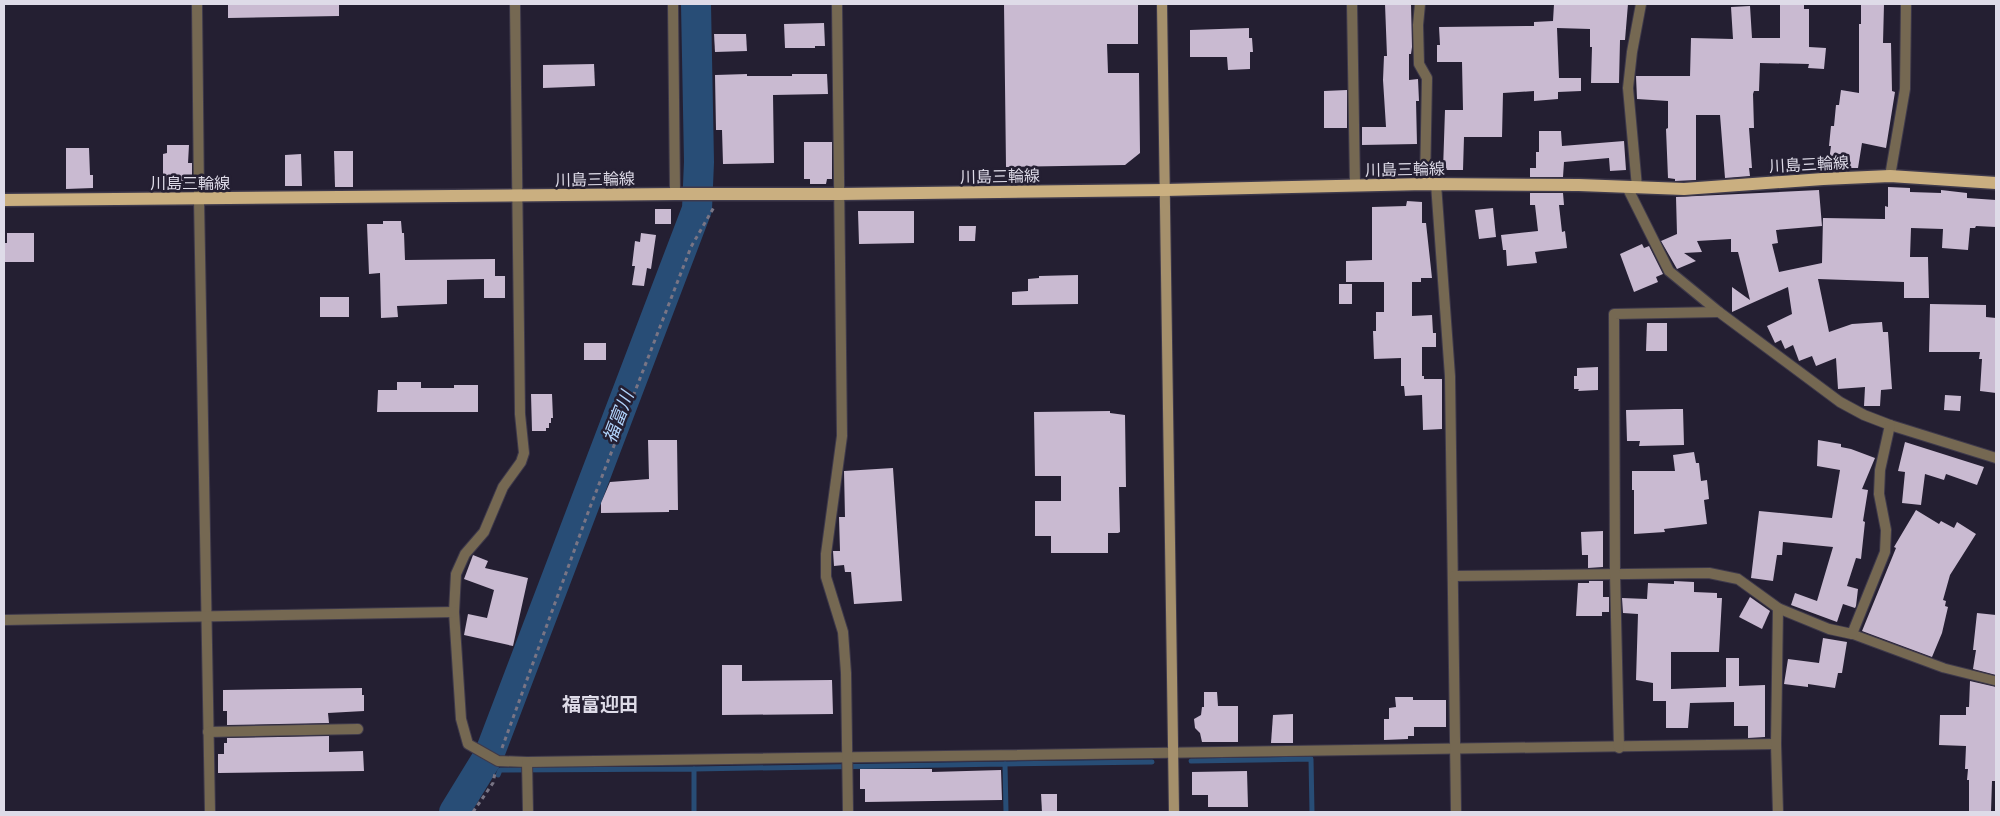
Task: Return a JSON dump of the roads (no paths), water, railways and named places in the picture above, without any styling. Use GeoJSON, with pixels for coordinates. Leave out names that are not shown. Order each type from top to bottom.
{"type":"FeatureCollection","features":[{"type":"Feature","properties":{"kind":"main road","name":"川島三輪線"},"geometry":{"type":"LineString","coordinates":[[4,200],[840,194],[1165,190],[1430,184],[1578,185],[1684,189],[1890,176],[1996,183]]}},
{"type":"Feature","properties":{"kind":"street"},"geometry":{"type":"LineString","coordinates":[[197,4],[210,812]]}},
{"type":"Feature","properties":{"kind":"street"},"geometry":{"type":"LineString","coordinates":[[515,4],[520,414],[524,453],[521,462],[503,487],[484,532],[465,554],[456,574],[454,612],[461,719],[468,744],[474,749],[495,760],[528,767],[847,763],[1173,754],[1776,744]]}},
{"type":"Feature","properties":{"kind":"street"},"geometry":{"type":"LineString","coordinates":[[673,4],[679,194]]}},
{"type":"Feature","properties":{"kind":"street"},"geometry":{"type":"LineString","coordinates":[[837,4],[842,436],[826,554],[826,577],[843,632],[848,812]]}},
{"type":"Feature","properties":{"kind":"street"},"geometry":{"type":"LineString","coordinates":[[1162,4],[1174,812]]}},
{"type":"Feature","properties":{"kind":"street"},"geometry":{"type":"LineString","coordinates":[[1352,4],[1354,186]]}},
{"type":"Feature","properties":{"kind":"street"},"geometry":{"type":"LineString","coordinates":[[1420,4],[1419,64],[1427,78],[1430,184],[1450,376],[1456,812]]}},
{"type":"Feature","properties":{"kind":"street"},"geometry":{"type":"LineString","coordinates":[[1641,4],[1632,52],[1628,88],[1632,187],[1669,271],[1719,312],[1840,402],[1864,415],[1890,425],[1996,458]]}},
{"type":"Feature","properties":{"kind":"street"},"geometry":{"type":"LineString","coordinates":[[1890,176],[1905,89],[1906,4]]}},
{"type":"Feature","properties":{"kind":"street"},"geometry":{"type":"LineString","coordinates":[[1619,748],[1615,574],[1614,314],[1719,312]]}},
{"type":"Feature","properties":{"kind":"street"},"geometry":{"type":"LineString","coordinates":[[1454,576],[1709,573],[1738,579],[1778,608],[1829,629],[1852,634],[1885,552],[1886,530],[1879,494],[1880,470],[1890,425]]}},
{"type":"Feature","properties":{"kind":"street"},"geometry":{"type":"LineString","coordinates":[[1778,608],[1776,744],[1778,812]]}},
{"type":"Feature","properties":{"kind":"street"},"geometry":{"type":"LineString","coordinates":[[4,620],[454,612]]}},
{"type":"Feature","properties":{"kind":"street"},"geometry":{"type":"LineString","coordinates":[[208,732],[358,729]]}},
{"type":"Feature","properties":{"kind":"street"},"geometry":{"type":"LineString","coordinates":[[528,767],[528,812]]}},
{"type":"Feature","properties":{"kind":"lane"},"geometry":{"type":"LineString","coordinates":[[1852,634],[1944,668],[1996,681]]}},
{"type":"Feature","properties":{"kind":"waterway","name":"福富川"},"geometry":{"type":"LineString","coordinates":[[454,812],[489,755],[697,209],[699,162],[696,4]]}},
{"type":"Feature","properties":{"kind":"waterway"},"geometry":{"type":"LineString","coordinates":[[1191,761],[1311,759],[1312,812]]}},
{"type":"Feature","properties":{"kind":"waterway"},"geometry":{"type":"LineString","coordinates":[[1005,764],[1152,762]]}},
{"type":"Feature","properties":{"kind":"waterway"},"geometry":{"type":"LineString","coordinates":[[694,769],[1005,764],[1006,812]]}},
{"type":"Feature","properties":{"kind":"waterway","name":"福富川"},"geometry":{"type":"LineString","coordinates":[[481,768],[487,772]]}},
{"type":"Feature","properties":{"kind":"waterway"},"geometry":{"type":"LineString","coordinates":[[498,775],[500,770],[694,769],[694,812]]}},
{"type":"Feature","properties":{"kind":"district","name":"福富迎田"},"geometry":{"type":"Point","coordinates":[600,704]}}]}
